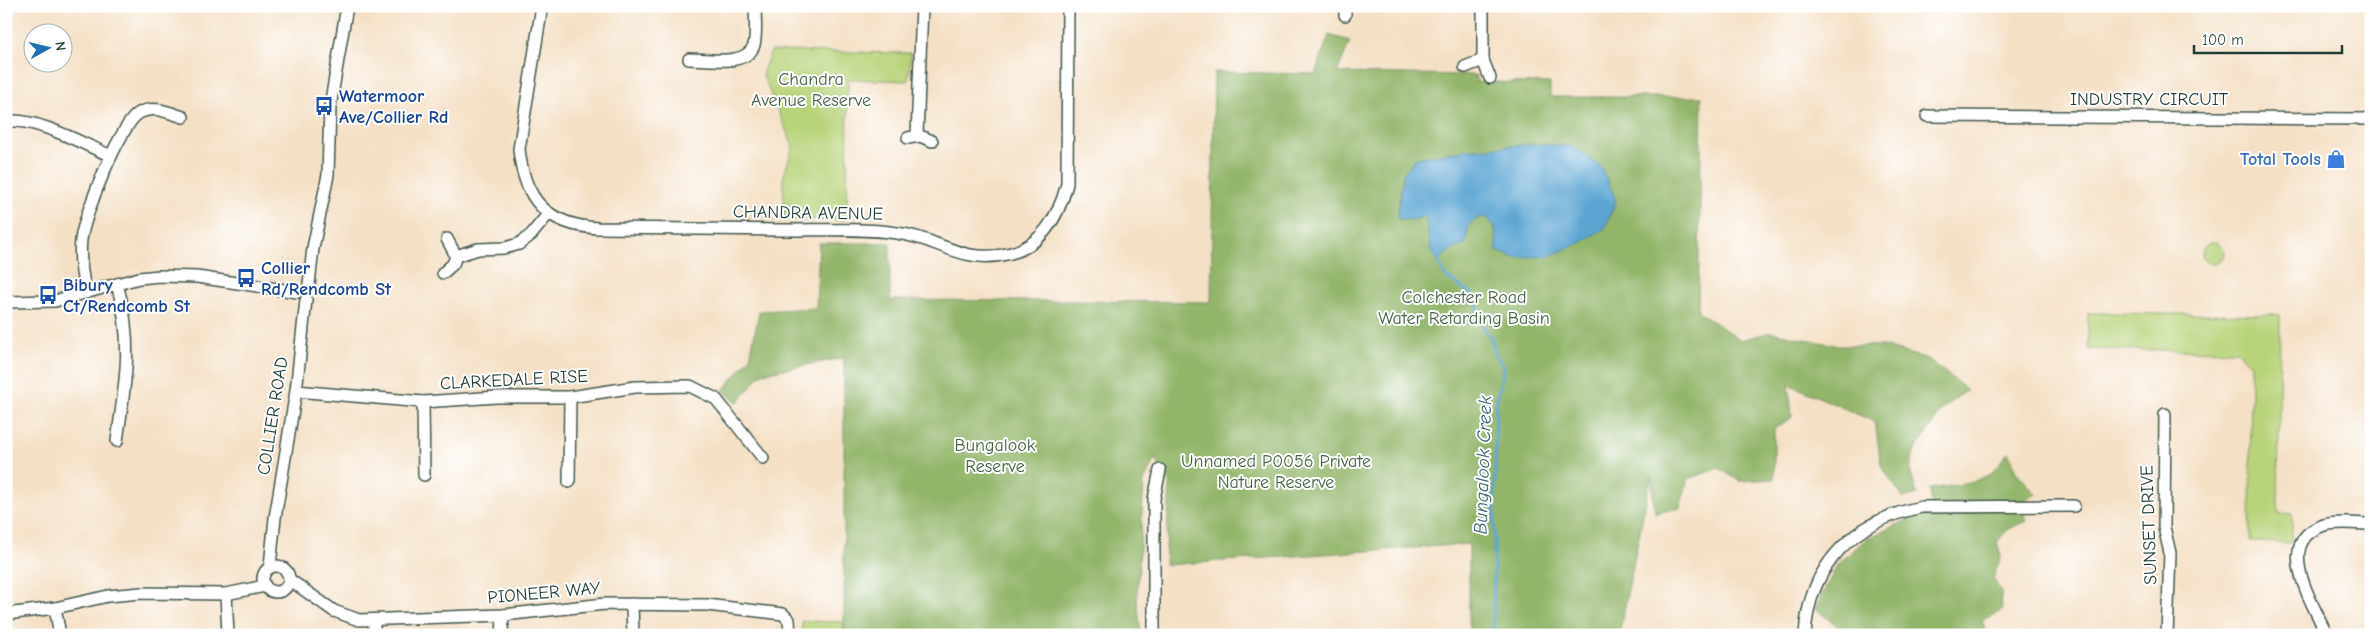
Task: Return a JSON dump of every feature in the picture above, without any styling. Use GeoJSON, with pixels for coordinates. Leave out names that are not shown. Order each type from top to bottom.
{"type":"FeatureCollection","features":[{"type":"Feature","properties":{"kind":"street"},"geometry":{"type":"LineString","coordinates":[[297,292],[301,299],[306,300],[313,293],[309,284],[313,248],[328,175],[330,107],[347,6]]}},
{"type":"Feature","properties":{"kind":"street","name":"CHANDRA AVENUE"},"geometry":{"type":"LineString","coordinates":[[542,6],[519,150],[521,172],[525,181],[536,200],[549,214],[571,225],[592,228],[850,230],[899,233],[962,255],[978,257],[1009,254],[1024,249],[1053,221],[1061,208],[1067,184],[1068,6]]}},
{"type":"Feature","properties":{"kind":"street"},"geometry":{"type":"LineString","coordinates":[[689,59],[736,59],[747,54],[754,42],[755,6]]}},
{"type":"Feature","properties":{"kind":"street"},"geometry":{"type":"LineString","coordinates":[[922,6],[913,137],[932,141]]}},
{"type":"Feature","properties":{"kind":"street"},"geometry":{"type":"LineString","coordinates":[[1483,6],[1483,60],[1490,78]]}},
{"type":"Feature","properties":{"kind":"street"},"geometry":{"type":"LineString","coordinates":[[1465,67],[1483,60]]}},
{"type":"Feature","properties":{"kind":"street"},"geometry":{"type":"LineString","coordinates":[[86,293],[81,268],[81,238],[84,220],[111,156],[130,121],[137,114],[154,109],[183,117]]}},
{"type":"Feature","properties":{"kind":"street","name":"INDUSTRY CIRCUIT"},"geometry":{"type":"LineString","coordinates":[[1927,116],[2371,120]]}},
{"type":"Feature","properties":{"kind":"street"},"geometry":{"type":"LineString","coordinates":[[6,122],[13,120],[30,122],[111,156]]}},
{"type":"Feature","properties":{"kind":"street"},"geometry":{"type":"LineString","coordinates":[[456,256],[478,249],[505,248],[519,244],[532,235],[549,214]]}},
{"type":"Feature","properties":{"kind":"street"},"geometry":{"type":"LineString","coordinates":[[443,272],[453,264],[456,256],[447,239]]}},
{"type":"Feature","properties":{"kind":"street"},"geometry":{"type":"LineString","coordinates":[[6,302],[55,301],[139,278],[180,275],[297,292]]}},
{"type":"Feature","properties":{"kind":"street"},"geometry":{"type":"LineString","coordinates":[[117,284],[124,308],[128,355],[117,441]]}},
{"type":"Feature","properties":{"kind":"street"},"geometry":{"type":"LineString","coordinates":[[297,292],[302,284],[309,284]]}},
{"type":"Feature","properties":{"kind":"street","name":"COLLIER ROAD"},"geometry":{"type":"LineString","coordinates":[[269,573],[272,537],[296,391],[306,300]]}},
{"type":"Feature","properties":{"kind":"street","name":"CLARKEDALE RISE"},"geometry":{"type":"LineString","coordinates":[[296,391],[423,402],[497,397],[570,397],[635,387],[690,386],[716,399],[763,458]]}},
{"type":"Feature","properties":{"kind":"street"},"geometry":{"type":"LineString","coordinates":[[569,482],[570,397]]}},
{"type":"Feature","properties":{"kind":"street"},"geometry":{"type":"LineString","coordinates":[[423,402],[424,476]]}},
{"type":"Feature","properties":{"kind":"street","name":"SUNSET DRIVE"},"geometry":{"type":"LineString","coordinates":[[2165,414],[2164,527],[2170,553],[2167,635]]}},
{"type":"Feature","properties":{"kind":"street"},"geometry":{"type":"LineString","coordinates":[[1154,635],[1154,499],[1160,470]]}},
{"type":"Feature","properties":{"kind":"street"},"geometry":{"type":"LineString","coordinates":[[1805,635],[1809,608],[1815,587],[1824,570],[1846,541],[1873,522],[1894,513],[1922,506],[2074,506]]}},
{"type":"Feature","properties":{"kind":"street"},"geometry":{"type":"LineString","coordinates":[[2327,635],[2299,569],[2297,557],[2300,544],[2312,532],[2325,525],[2371,524]]}},
{"type":"Feature","properties":{"kind":"street","name":"PIONEER WAY"},"geometry":{"type":"LineString","coordinates":[[269,573],[288,572],[288,584],[350,617],[374,621],[502,615],[605,604],[707,604],[783,614],[789,620],[790,635]]}},
{"type":"Feature","properties":{"kind":"street"},"geometry":{"type":"LineString","coordinates":[[6,614],[55,608],[108,596],[141,593],[226,594],[244,590],[269,573],[275,592],[288,584]]}},
{"type":"Feature","properties":{"kind":"street"},"geometry":{"type":"LineString","coordinates":[[226,594],[228,635]]}},
{"type":"Feature","properties":{"kind":"street"},"geometry":{"type":"LineString","coordinates":[[632,604],[633,635]]}},
{"type":"Feature","properties":{"kind":"street"},"geometry":{"type":"LineString","coordinates":[[55,608],[60,635]]}},
{"type":"Feature","properties":{"kind":"street"},"geometry":{"type":"LineString","coordinates":[[502,615],[502,635]]}},
{"type":"Feature","properties":{"kind":"street"},"geometry":{"type":"LineString","coordinates":[[374,621],[374,635]]}},
{"type":"Feature","properties":{"kind":"green space","name":"Colchester Road Water Retarding Basin"},"geometry":{"type":"Polygon","coordinates":[[[1329,35],[1350,41],[1337,73],[1476,75],[1476,82],[1550,83],[1550,97],[1702,97],[1698,312],[1741,340],[1771,332],[1839,346],[1882,346],[1928,359],[1967,390],[1943,408],[1914,452],[1910,470],[1917,494],[1903,498],[1881,465],[1875,422],[1789,384],[1792,417],[1774,429],[1774,479],[1739,481],[1719,468],[1688,479],[1680,508],[1655,513],[1651,476],[1619,635],[1469,635],[1469,544],[1165,565],[1170,485],[1155,458],[1144,481],[1137,599],[1141,635],[844,635],[844,358],[762,373],[737,403],[723,390],[750,358],[759,311],[816,308],[819,243],[890,243],[890,300],[1211,302],[1214,72],[1315,74],[1329,35]]]}},
{"type":"Feature","properties":{"kind":"green space","name":"Chandra Avenue Reserve"},"geometry":{"type":"Polygon","coordinates":[[[771,51],[911,53],[908,81],[848,79],[847,220],[784,219],[783,178],[793,146],[762,74],[771,51]]]}},
{"type":"Feature","properties":{"kind":"green space"},"geometry":{"type":"Polygon","coordinates":[[[2209,242],[2217,242],[2224,249],[2224,257],[2217,264],[2209,264],[2202,257],[2202,249],[2209,242]]]}},
{"type":"Feature","properties":{"kind":"green space"},"geometry":{"type":"Polygon","coordinates":[[[2088,313],[2280,315],[2278,513],[2292,514],[2292,543],[2250,542],[2251,365],[2237,351],[2088,349],[2088,313]]]}},
{"type":"Feature","properties":{"kind":"green space"},"geometry":{"type":"Polygon","coordinates":[[[2008,452],[2019,475],[2036,494],[2020,503],[2026,521],[2008,529],[1997,542],[2001,557],[1993,578],[2001,592],[2002,611],[1982,620],[1986,632],[1973,634],[1950,625],[1948,635],[1929,635],[1927,629],[1913,630],[1909,635],[1875,635],[1871,632],[1849,635],[1815,608],[1838,564],[1866,539],[1905,521],[1912,513],[1932,509],[1930,489],[1970,483],[1991,474],[2008,452]]]}},
{"type":"Feature","properties":{"kind":"green space"},"geometry":{"type":"Polygon","coordinates":[[[802,621],[844,622],[844,635],[802,635],[802,621]]]}},
{"type":"Feature","properties":{"kind":"water"},"geometry":{"type":"Polygon","coordinates":[[[1532,144],[1570,146],[1601,167],[1616,200],[1605,228],[1582,242],[1549,256],[1515,258],[1497,251],[1495,229],[1488,218],[1480,217],[1469,224],[1466,243],[1448,252],[1438,261],[1431,252],[1425,215],[1415,220],[1397,219],[1403,174],[1416,158],[1465,150],[1532,144]]]}},
{"type":"Feature","properties":{"kind":"waterway","name":"Bungalook Creek"},"geometry":{"type":"LineString","coordinates":[[1438,261],[1446,277],[1475,297],[1481,325],[1491,338],[1496,356],[1504,368],[1496,403],[1493,635]]}},
{"type":"Feature","properties":{"kind":"place","name":"Watermoor Ave/Collier Rd"},"geometry":{"type":"Point","coordinates":[324,106]}},
{"type":"Feature","properties":{"kind":"place","name":"Total Tools"},"geometry":{"type":"Point","coordinates":[2336,159]}},
{"type":"Feature","properties":{"kind":"place","name":"Collier Rd/Rendcomb St"},"geometry":{"type":"Point","coordinates":[246,278]}},
{"type":"Feature","properties":{"kind":"place","name":"Bibury Ct/Rendcomb St"},"geometry":{"type":"Point","coordinates":[48,295]}},
{"type":"Feature","properties":{"kind":"park label","name":"Bungalook Reserve"},"geometry":{"type":"Point","coordinates":[995,455]}},
{"type":"Feature","properties":{"kind":"park label","name":"Unnamed P0056 Private Nature Reserve"},"geometry":{"type":"Point","coordinates":[1276,471]}}]}
